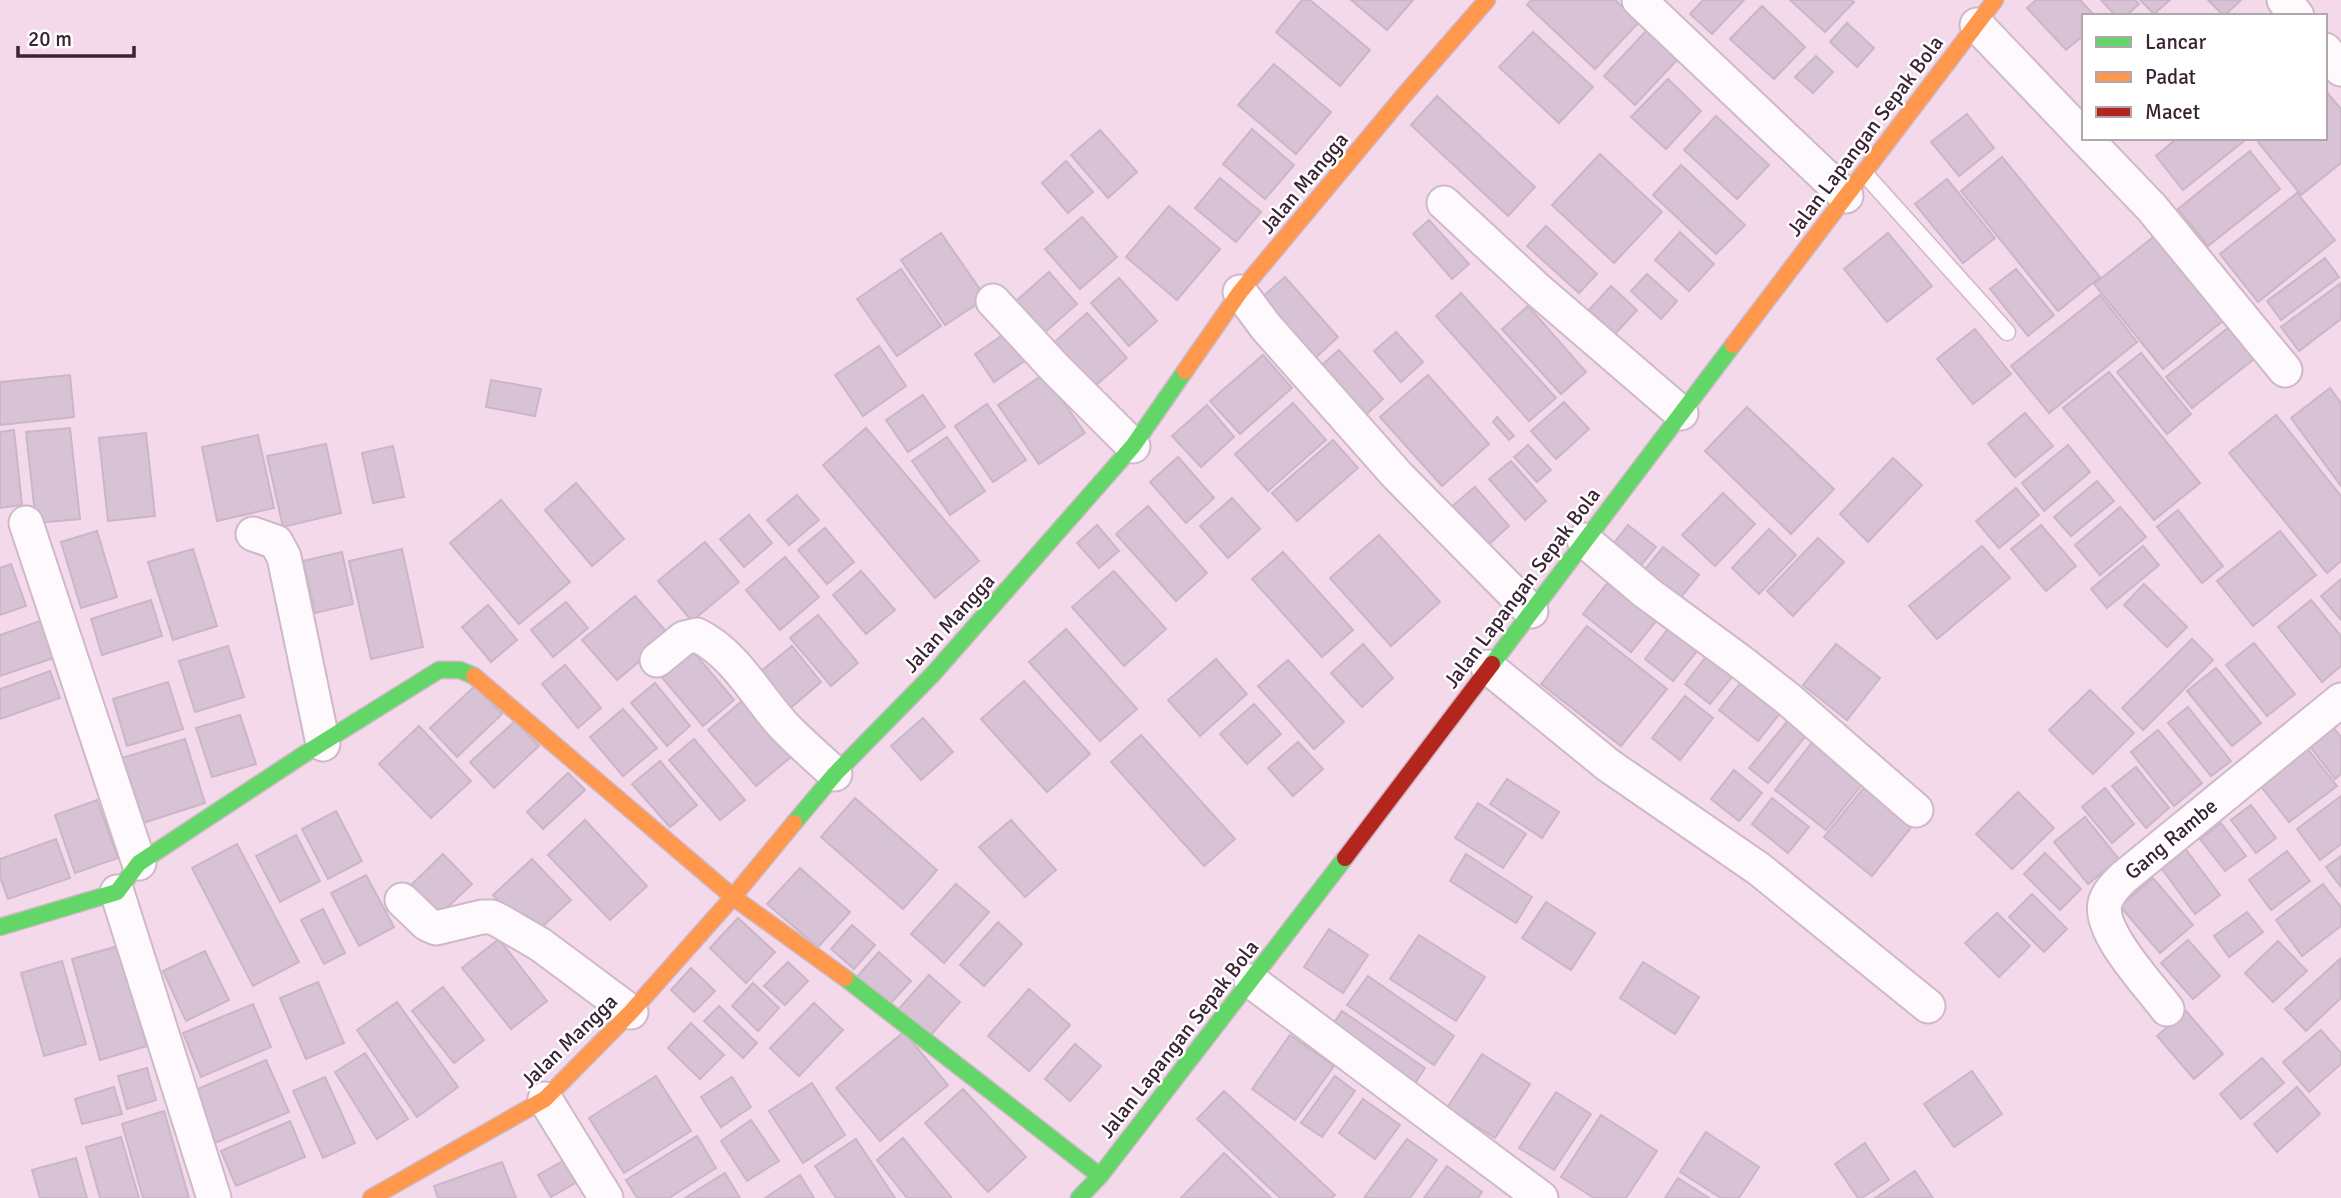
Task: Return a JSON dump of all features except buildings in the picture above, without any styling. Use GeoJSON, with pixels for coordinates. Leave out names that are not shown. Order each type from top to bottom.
{"type":"FeatureCollection","features":[{"type":"Feature","properties":{"kind":"street","name":"Jalan Mangga"},"geometry":{"type":"LineString","coordinates":[[371,1198],[545,1099],[631,1012],[733,897],[835,774],[933,674],[1133,446],[1240,292],[1487,0]]}},
{"type":"Feature","properties":{"kind":"street"},"geometry":{"type":"LineString","coordinates":[[1639,0],[1855,185]]}},
{"type":"Feature","properties":{"kind":"street"},"geometry":{"type":"LineString","coordinates":[[2284,0],[2295,14]]}},
{"type":"Feature","properties":{"kind":"street"},"geometry":{"type":"LineString","coordinates":[[1986,12],[2082,135]]}},
{"type":"Feature","properties":{"kind":"street","name":"Jalan Lapangan Sepak Bola"},"geometry":{"type":"LineString","coordinates":[[1091,1190],[1986,12]]}},
{"type":"Feature","properties":{"kind":"street"},"geometry":{"type":"LineString","coordinates":[[2327,52],[2341,69]]}},
{"type":"Feature","properties":{"kind":"street"},"geometry":{"type":"LineString","coordinates":[[2086,140],[2151,208],[2285,370]]}},
{"type":"Feature","properties":{"kind":"street"},"geometry":{"type":"LineString","coordinates":[[1444,203],[1538,290],[1681,413]]}},
{"type":"Feature","properties":{"kind":"street"},"geometry":{"type":"LineString","coordinates":[[1240,292],[1266,327],[1396,475],[1531,611]]}},
{"type":"Feature","properties":{"kind":"street"},"geometry":{"type":"LineString","coordinates":[[993,301],[1133,446]]}},
{"type":"Feature","properties":{"kind":"street"},"geometry":{"type":"LineString","coordinates":[[26,523],[139,863]]}},
{"type":"Feature","properties":{"kind":"street"},"geometry":{"type":"LineString","coordinates":[[253,534],[276,542],[284,557],[323,744]]}},
{"type":"Feature","properties":{"kind":"street"},"geometry":{"type":"LineString","coordinates":[[1584,540],[1647,593],[1787,698],[1916,810]]}},
{"type":"Feature","properties":{"kind":"street"},"geometry":{"type":"LineString","coordinates":[[657,660],[684,638],[697,635],[711,642],[726,654],[783,725],[835,774]]}},
{"type":"Feature","properties":{"kind":"street"},"geometry":{"type":"LineString","coordinates":[[0,927],[117,892],[139,863],[430,675],[454,667],[463,669],[479,679],[733,897],[822,960],[1091,1190]]}},
{"type":"Feature","properties":{"kind":"street"},"geometry":{"type":"LineString","coordinates":[[1488,667],[1608,765],[1759,869],[1928,1006]]}},
{"type":"Feature","properties":{"kind":"street","name":"Gang Rambe"},"geometry":{"type":"LineString","coordinates":[[2167,1009],[2114,938],[2105,921],[2105,903],[2112,890],[2124,877],[2341,700]]}},
{"type":"Feature","properties":{"kind":"street"},"geometry":{"type":"LineString","coordinates":[[117,892],[214,1198]]}},
{"type":"Feature","properties":{"kind":"street"},"geometry":{"type":"LineString","coordinates":[[402,900],[427,924],[436,928],[492,917],[541,945],[631,1012]]}},
{"type":"Feature","properties":{"kind":"street"},"geometry":{"type":"LineString","coordinates":[[1251,981],[1541,1198]]}},
{"type":"Feature","properties":{"kind":"street"},"geometry":{"type":"LineString","coordinates":[[545,1099],[606,1198]]}},
{"type":"Feature","properties":{"kind":"lane"},"geometry":{"type":"LineString","coordinates":[[1855,185],[2007,332]]}},
{"type":"Feature","properties":{"kind":"traffic: fast"},"geometry":{"type":"LineString","coordinates":[[1492,664],[1733,345]]}},
{"type":"Feature","properties":{"kind":"traffic: fast"},"geometry":{"type":"LineString","coordinates":[[794,823],[835,774],[933,674],[1133,446],[1185,371]]}},
{"type":"Feature","properties":{"kind":"traffic: fast"},"geometry":{"type":"LineString","coordinates":[[0,927],[117,892],[139,863],[306,753],[439,670],[460,670],[474,676]]}},
{"type":"Feature","properties":{"kind":"traffic: fast"},"geometry":{"type":"LineString","coordinates":[[1079,1198],[1100,1176],[1345,858]]}},
{"type":"Feature","properties":{"kind":"traffic: fast"},"geometry":{"type":"LineString","coordinates":[[845,978],[1100,1176]]}},
{"type":"Feature","properties":{"kind":"traffic: slow"},"geometry":{"type":"LineString","coordinates":[[1185,371],[1240,292],[1487,0]]}},
{"type":"Feature","properties":{"kind":"traffic: slow"},"geometry":{"type":"LineString","coordinates":[[1733,345],[1995,0]]}},
{"type":"Feature","properties":{"kind":"traffic: slow"},"geometry":{"type":"LineString","coordinates":[[474,676],[733,897],[845,978]]}},
{"type":"Feature","properties":{"kind":"traffic: slow"},"geometry":{"type":"LineString","coordinates":[[371,1198],[545,1099],[631,1012],[733,897],[794,823]]}},
{"type":"Feature","properties":{"kind":"traffic: jam"},"geometry":{"type":"LineString","coordinates":[[1345,858],[1492,664]]}}]}
